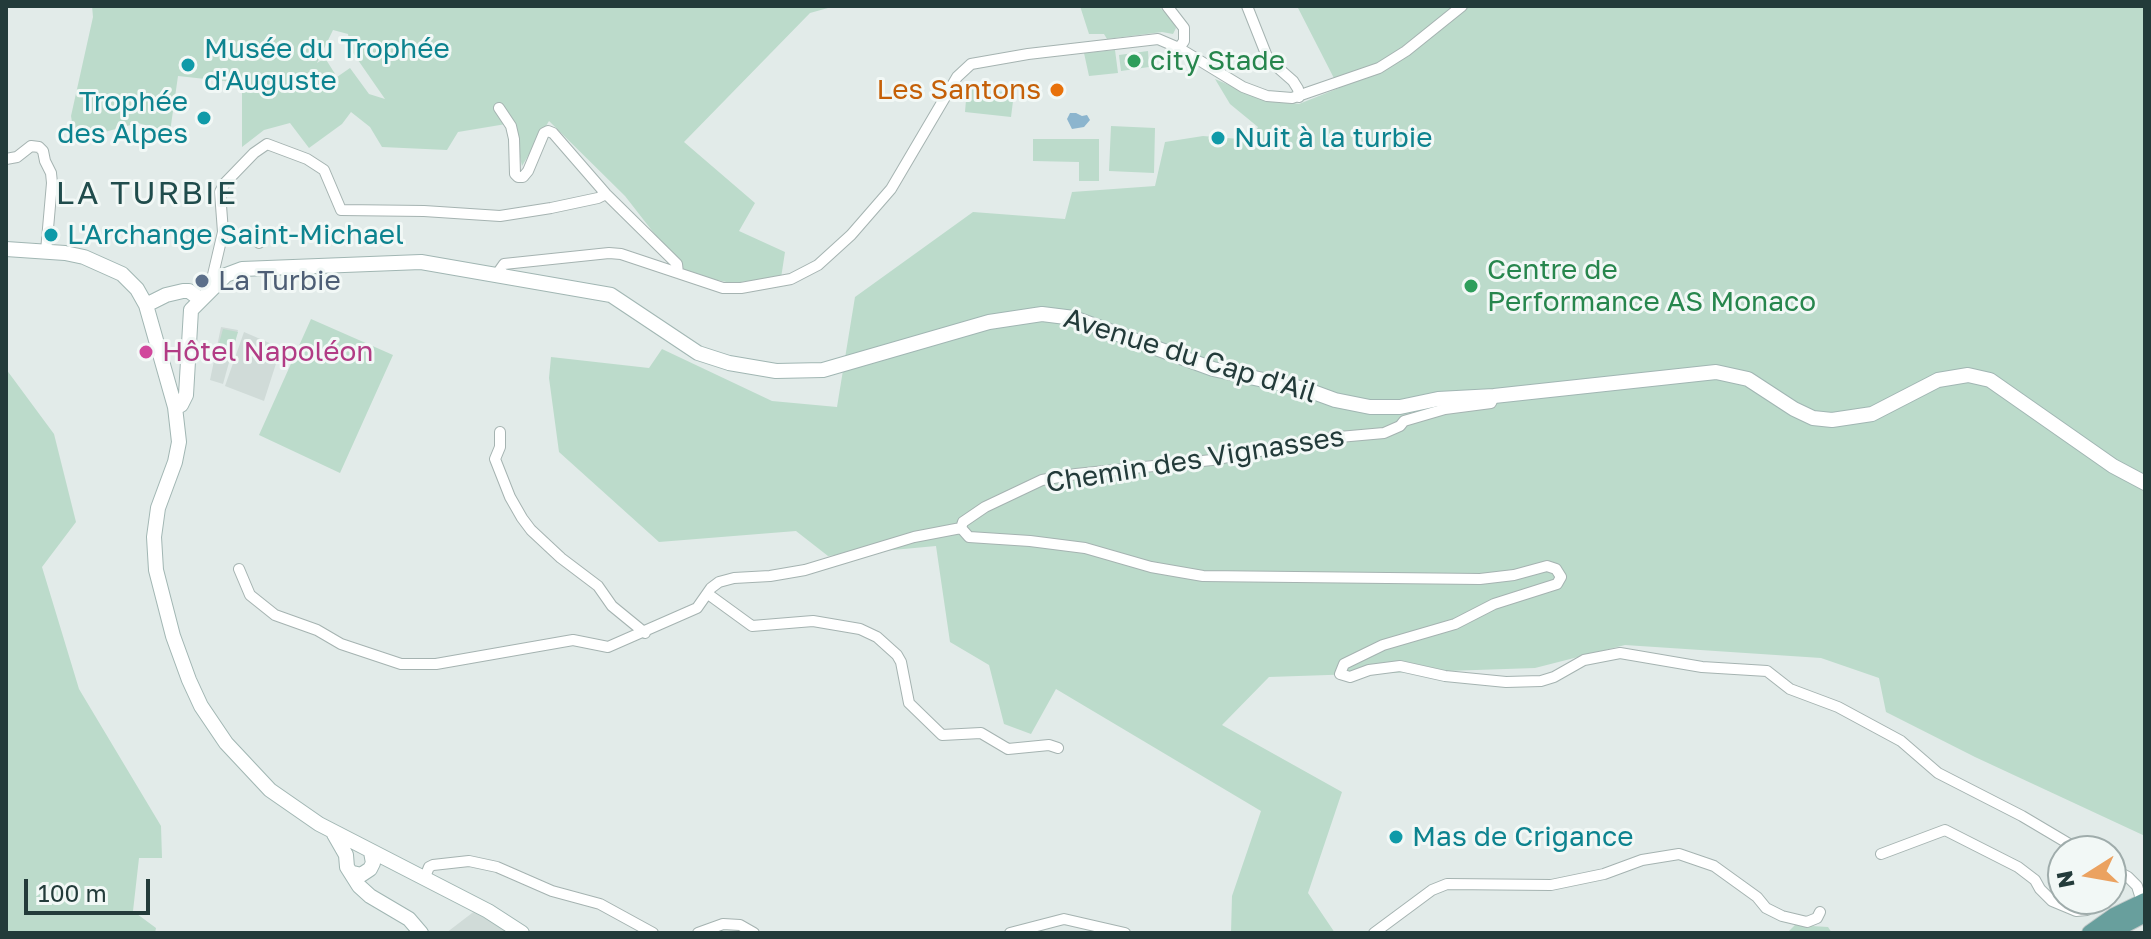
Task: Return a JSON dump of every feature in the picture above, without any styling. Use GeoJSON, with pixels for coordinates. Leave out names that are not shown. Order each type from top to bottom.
{"type":"FeatureCollection","features":[{"type":"Feature","properties":{"kind":"main road"},"geometry":{"type":"LineString","coordinates":[[2090,933],[2114,916],[2144,906]]}},
{"type":"Feature","properties":{"kind":"main road"},"geometry":{"type":"LineString","coordinates":[[2109,933],[2144,906]]}},
{"type":"Feature","properties":{"kind":"street"},"geometry":{"type":"LineString","coordinates":[[1167,6],[1184,28],[1184,41],[1179,48]]}},
{"type":"Feature","properties":{"kind":"street"},"geometry":{"type":"LineString","coordinates":[[1247,6],[1268,59],[1293,81],[1299,97]]}},
{"type":"Feature","properties":{"kind":"street"},"geometry":{"type":"LineString","coordinates":[[497,274],[504,264],[609,253],[621,254],[723,288],[791,279],[818,265],[851,235],[891,189],[957,77],[971,64],[1158,39],[1179,48],[1243,87],[1285,99],[1299,97],[1379,68],[1406,51],[1462,6]]}},
{"type":"Feature","properties":{"kind":"street"},"geometry":{"type":"LineString","coordinates":[[499,108],[511,126],[515,174],[518,177],[523,177],[528,171],[544,133],[548,131],[677,264],[678,273]]}},
{"type":"Feature","properties":{"kind":"street"},"geometry":{"type":"LineString","coordinates":[[214,285],[212,279],[223,232],[222,187],[254,153],[267,144],[296,154],[324,170],[341,210],[500,216],[551,208],[606,194]]}},
{"type":"Feature","properties":{"kind":"street"},"geometry":{"type":"LineString","coordinates":[[6,159],[17,157],[31,146],[43,151],[51,173],[46,251]]}},
{"type":"Feature","properties":{"kind":"street"},"geometry":{"type":"LineString","coordinates":[[8,249],[84,257],[113,269],[129,280],[146,305],[175,407],[179,451],[158,508],[155,560],[180,657],[201,706],[213,726],[270,790],[331,831],[361,861],[370,896],[399,912],[421,933]]}},
{"type":"Feature","properties":{"kind":"street","name":"Avenue du Cap d'Ail"},"geometry":{"type":"LineString","coordinates":[[196,303],[226,275],[242,269],[421,262],[611,295],[698,353],[757,369],[799,372],[823,370],[989,322],[1042,314],[1074,318],[1213,369],[1402,414],[1438,399],[1494,396],[1716,372],[1748,379],[1794,409],[1813,418],[1832,420],[1872,414],[1938,380],[1968,375],[1990,380],[2113,466],[2145,483]]}},
{"type":"Feature","properties":{"kind":"street"},"geometry":{"type":"LineString","coordinates":[[146,305],[176,292],[189,291],[196,303],[190,314],[186,395],[181,405],[175,407]]}},
{"type":"Feature","properties":{"kind":"street","name":"Chemin des Vignasses"},"geometry":{"type":"LineString","coordinates":[[239,569],[250,595],[275,615],[317,630],[341,644],[401,664],[436,664],[573,640],[608,647],[697,608],[719,582],[805,570],[914,537],[961,528],[963,522],[985,507],[1042,480],[1212,460],[1328,438],[1384,433],[1400,426],[1402,414]]}},
{"type":"Feature","properties":{"kind":"street"},"geometry":{"type":"LineString","coordinates":[[500,432],[500,447],[495,459],[510,497],[531,530],[598,586],[612,606],[643,628],[645,633]]}},
{"type":"Feature","properties":{"kind":"street"},"geometry":{"type":"LineString","coordinates":[[961,528],[969,537],[1085,548],[1151,567],[1203,576],[1480,579],[1514,575],[1547,566],[1556,569],[1561,577],[1557,584],[1494,604],[1455,624],[1383,645],[1344,664],[1340,674],[1350,677],[1369,670],[1400,666],[1445,676],[1506,682],[1541,681],[1584,660],[1620,653],[1702,667],[1767,671],[1790,689],[1838,707],[1901,741],[1938,773],[2052,835]]}},
{"type":"Feature","properties":{"kind":"street"},"geometry":{"type":"LineString","coordinates":[[708,594],[752,626],[813,621],[860,629],[877,637],[901,662],[909,703],[938,733],[981,733],[1008,749],[1049,745],[1058,748]]}},
{"type":"Feature","properties":{"kind":"street"},"geometry":{"type":"LineString","coordinates":[[1881,854],[1945,830],[2018,867],[2035,880],[2047,896]]}},
{"type":"Feature","properties":{"kind":"street"},"geometry":{"type":"LineString","coordinates":[[1374,933],[1432,890],[1447,884],[1551,885],[1604,874],[1642,860],[1679,854],[1714,866],[1757,897],[1766,908],[1782,916],[1807,922],[1817,918],[1820,912]]}},
{"type":"Feature","properties":{"kind":"street"},"geometry":{"type":"LineString","coordinates":[[361,861],[393,863],[425,877],[522,933]]}},
{"type":"Feature","properties":{"kind":"street"},"geometry":{"type":"LineString","coordinates":[[425,877],[433,865],[469,861],[497,867],[552,891],[600,904],[653,933]]}},
{"type":"Feature","properties":{"kind":"street"},"geometry":{"type":"LineString","coordinates":[[2127,876],[2137,886],[2144,906]]}},
{"type":"Feature","properties":{"kind":"street"},"geometry":{"type":"LineString","coordinates":[[1010,933],[1064,919],[1125,933]]}},
{"type":"Feature","properties":{"kind":"street"},"geometry":{"type":"LineString","coordinates":[[698,933],[723,924],[740,925],[754,933]]}},
{"type":"Feature","properties":{"kind":"shaded area"},"geometry":{"type":"Polygon","coordinates":[[[221,327],[238,330],[223,384],[210,380],[221,327]]]}},
{"type":"Feature","properties":{"kind":"shaded area"},"geometry":{"type":"Polygon","coordinates":[[[244,332],[281,348],[264,401],[225,386],[244,332]]]}},
{"type":"Feature","properties":{"kind":"shaded area"},"geometry":{"type":"Polygon","coordinates":[[[476,910],[509,933],[446,933],[476,910]]]}},
{"type":"Feature","properties":{"kind":"green space"},"geometry":{"type":"Polygon","coordinates":[[[92,6],[835,6],[810,13],[684,142],[755,203],[739,231],[785,252],[781,278],[731,283],[685,273],[625,196],[549,121],[522,166],[512,123],[458,132],[447,150],[382,147],[370,127],[351,112],[342,124],[309,148],[290,123],[264,130],[242,147],[242,83],[178,76],[170,132],[138,123],[75,140],[71,116],[93,17],[92,6]],[[333,30],[317,63],[325,58],[337,77],[350,68],[369,94],[385,99],[351,50],[348,34],[333,30]]]}},
{"type":"Feature","properties":{"kind":"green space"},"geometry":{"type":"Polygon","coordinates":[[[1080,6],[1158,6],[1172,19],[1176,28],[1173,34],[1162,32],[1107,39],[1104,34],[1089,34],[1080,6]]]}},
{"type":"Feature","properties":{"kind":"green space"},"geometry":{"type":"Polygon","coordinates":[[[1297,6],[2145,6],[2145,836],[1886,712],[1879,678],[1821,658],[1625,645],[1535,668],[1269,677],[1222,725],[1342,792],[1308,893],[1335,933],[1231,933],[1232,896],[1261,811],[1056,689],[1031,734],[1004,724],[989,665],[950,642],[936,546],[828,556],[796,531],[659,542],[559,452],[549,378],[551,357],[649,368],[662,349],[772,401],[837,407],[855,297],[973,212],[1065,219],[1072,192],[1155,186],[1165,142],[1203,136],[1251,140],[1258,127],[1230,104],[1215,79],[1257,97],[1299,104],[1339,88],[1297,6]]]}},
{"type":"Feature","properties":{"kind":"green space"},"geometry":{"type":"Polygon","coordinates":[[[1115,50],[1118,73],[1089,76],[1084,53],[1115,50]]]}},
{"type":"Feature","properties":{"kind":"green space","name":"city Stade"},"geometry":{"type":"Polygon","coordinates":[[[1148,51],[1149,67],[1121,71],[1119,55],[1148,51]]]}},
{"type":"Feature","properties":{"kind":"green space"},"geometry":{"type":"Polygon","coordinates":[[[967,88],[1014,93],[1011,117],[965,112],[967,88]]]}},
{"type":"Feature","properties":{"kind":"green space"},"geometry":{"type":"Polygon","coordinates":[[[1111,126],[1155,128],[1154,173],[1109,171],[1111,126]]]}},
{"type":"Feature","properties":{"kind":"green space"},"geometry":{"type":"Polygon","coordinates":[[[1033,139],[1099,139],[1099,181],[1079,181],[1079,162],[1033,161],[1033,139]]]}},
{"type":"Feature","properties":{"kind":"green space"},"geometry":{"type":"Polygon","coordinates":[[[311,319],[393,355],[340,473],[259,435],[311,319]]]}},
{"type":"Feature","properties":{"kind":"green space"},"geometry":{"type":"Polygon","coordinates":[[[223,329],[238,332],[230,359],[216,354],[223,329]]]}},
{"type":"Feature","properties":{"kind":"green space"},"geometry":{"type":"Polygon","coordinates":[[[6,369],[54,434],[76,522],[42,567],[79,689],[161,826],[162,858],[139,858],[133,911],[156,928],[155,933],[6,933],[6,369]]]}},
{"type":"Feature","properties":{"kind":"green space"},"geometry":{"type":"Polygon","coordinates":[[[1795,925],[1828,927],[1832,933],[1787,933],[1795,925]]]}},
{"type":"Feature","properties":{"kind":"water"},"geometry":{"type":"Polygon","coordinates":[[[1070,113],[1087,115],[1090,120],[1084,127],[1072,129],[1067,119],[1070,113]]]}},
{"type":"Feature","properties":{"kind":"place","name":"city Stade"},"geometry":{"type":"Point","coordinates":[1134,61]}},
{"type":"Feature","properties":{"kind":"place","name":"Musée du Trophée d'Auguste"},"geometry":{"type":"Point","coordinates":[188,65]}},
{"type":"Feature","properties":{"kind":"place","name":"Les Santons"},"geometry":{"type":"Point","coordinates":[1057,90]}},
{"type":"Feature","properties":{"kind":"place","name":"Trophée des Alpes"},"geometry":{"type":"Point","coordinates":[204,118]}},
{"type":"Feature","properties":{"kind":"place","name":"Nuit à la turbie"},"geometry":{"type":"Point","coordinates":[1218,138]}},
{"type":"Feature","properties":{"kind":"place","name":"L'Archange Saint-Michael"},"geometry":{"type":"Point","coordinates":[51,235]}},
{"type":"Feature","properties":{"kind":"place","name":"La Turbie"},"geometry":{"type":"Point","coordinates":[202,281]}},
{"type":"Feature","properties":{"kind":"place","name":"Centre de Performance AS Monaco"},"geometry":{"type":"Point","coordinates":[1471,286]}},
{"type":"Feature","properties":{"kind":"place","name":"Hôtel Napoléon"},"geometry":{"type":"Point","coordinates":[146,352]}},
{"type":"Feature","properties":{"kind":"place","name":"Mas de Crigance"},"geometry":{"type":"Point","coordinates":[1396,837]}},
{"type":"Feature","properties":{"kind":"district","name":"LA TURBIE"},"geometry":{"type":"Point","coordinates":[147,194]}}]}
